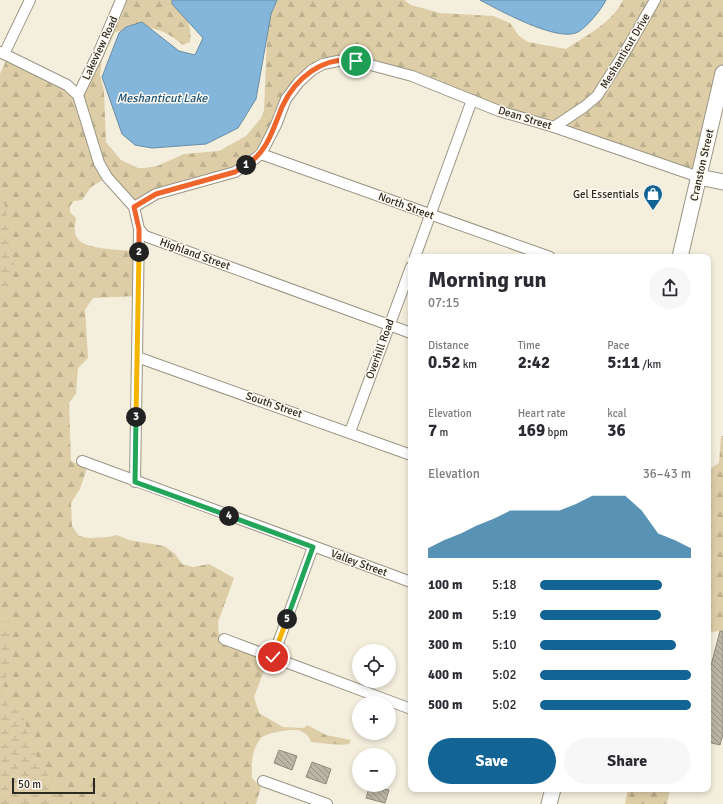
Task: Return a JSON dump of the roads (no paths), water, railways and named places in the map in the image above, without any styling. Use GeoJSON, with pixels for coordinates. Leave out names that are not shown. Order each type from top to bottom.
{"type":"FeatureCollection","features":[{"type":"Feature","properties":{"kind":"street"},"geometry":{"type":"LineString","coordinates":[[30,0],[2,53],[67,85],[78,95],[99,163],[108,177],[134,207],[139,229],[135,482]]}},
{"type":"Feature","properties":{"kind":"street","name":"Lakeview Road"},"geometry":{"type":"LineString","coordinates":[[78,95],[98,54],[121,0]]}},
{"type":"Feature","properties":{"kind":"street","name":"Meshanticut Drive"},"geometry":{"type":"LineString","coordinates":[[554,127],[584,107],[597,96],[625,52],[655,0]]}},
{"type":"Feature","properties":{"kind":"street","name":"Dean Street"},"geometry":{"type":"LineString","coordinates":[[261,154],[276,126],[286,99],[306,75],[326,63],[348,59],[412,76],[499,111],[554,127],[699,177],[723,182]]}},
{"type":"Feature","properties":{"kind":"street","name":"Cranston Street"},"geometry":{"type":"LineString","coordinates":[[681,254],[723,73]]}},
{"type":"Feature","properties":{"kind":"street"},"geometry":{"type":"LineString","coordinates":[[416,254],[432,215],[472,100]]}},
{"type":"Feature","properties":{"kind":"street"},"geometry":{"type":"LineString","coordinates":[[134,207],[156,194],[235,172],[261,154]]}},
{"type":"Feature","properties":{"kind":"street","name":"North Street"},"geometry":{"type":"LineString","coordinates":[[261,154],[542,254]]}},
{"type":"Feature","properties":{"kind":"street","name":"Highland Street"},"geometry":{"type":"LineString","coordinates":[[139,229],[144,236],[408,332]]}},
{"type":"Feature","properties":{"kind":"street","name":"Overhill Road"},"geometry":{"type":"LineString","coordinates":[[350,432],[388,325],[408,275]]}},
{"type":"Feature","properties":{"kind":"street","name":"South Street"},"geometry":{"type":"LineString","coordinates":[[137,357],[408,454]]}},
{"type":"Feature","properties":{"kind":"street","name":"Valley Street"},"geometry":{"type":"LineString","coordinates":[[82,461],[135,482],[408,581]]}},
{"type":"Feature","properties":{"kind":"street"},"geometry":{"type":"LineString","coordinates":[[273,657],[313,547]]}},
{"type":"Feature","properties":{"kind":"street"},"geometry":{"type":"LineString","coordinates":[[224,639],[408,708]]}},
{"type":"Feature","properties":{"kind":"street"},"geometry":{"type":"LineString","coordinates":[[263,781],[327,804]]}},
{"type":"Feature","properties":{"kind":"street"},"geometry":{"type":"LineString","coordinates":[[549,804],[552,792]]}},
{"type":"Feature","properties":{"kind":"water","name":"Meshanticut Lake"},"geometry":{"type":"Polygon","coordinates":[[[172,0],[277,0],[271,14],[256,99],[238,128],[206,144],[152,148],[135,145],[122,134],[102,77],[119,33],[126,27],[142,22],[179,51],[195,55],[203,38],[172,4],[172,0]]]}},
{"type":"Feature","properties":{"kind":"water"},"geometry":{"type":"Polygon","coordinates":[[[480,0],[606,0],[598,13],[586,26],[578,32],[569,34],[557,33],[529,24],[480,0]]]}},
{"type":"Feature","properties":{"kind":"place","name":"Gel Essentials"},"geometry":{"type":"Point","coordinates":[653,211]}}]}
